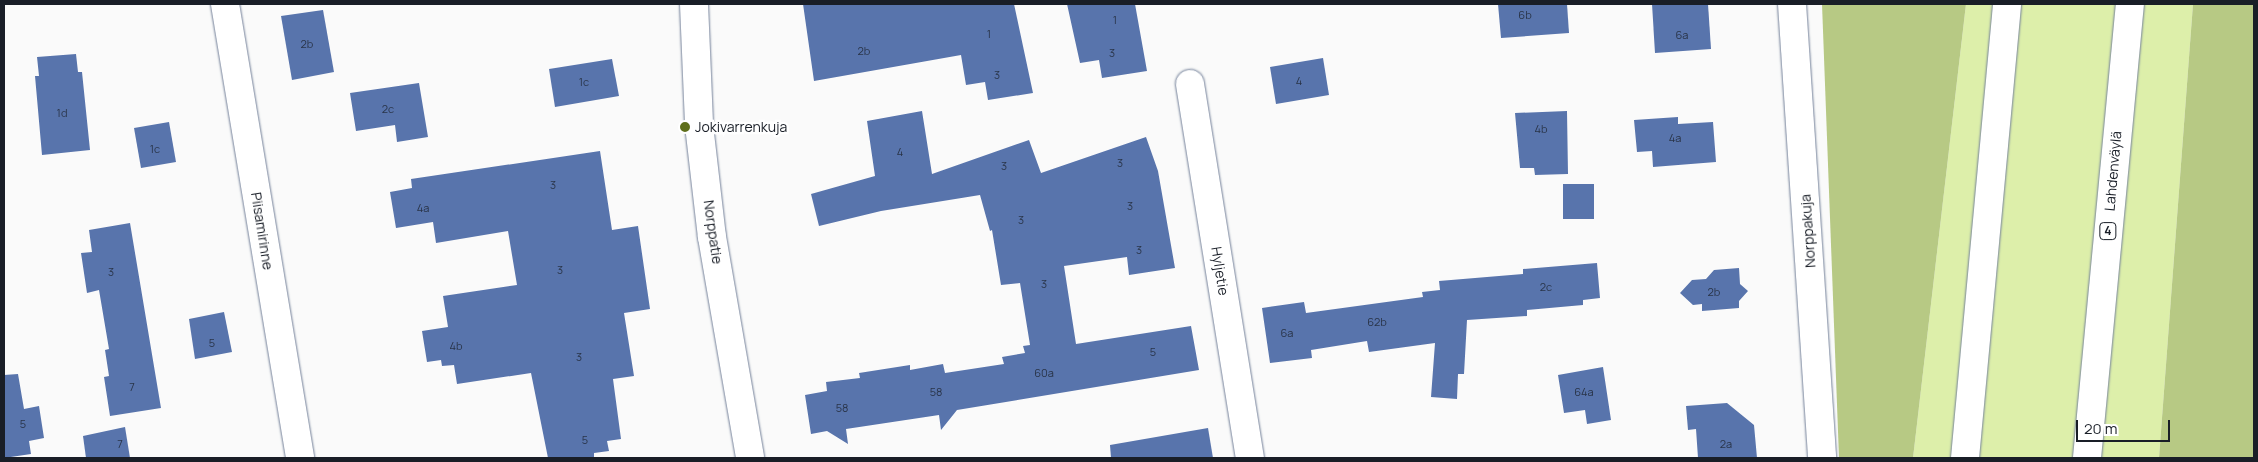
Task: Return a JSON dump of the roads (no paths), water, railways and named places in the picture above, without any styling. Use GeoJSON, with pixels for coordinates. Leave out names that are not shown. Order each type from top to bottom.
{"type":"FeatureCollection","features":[{"type":"Feature","properties":{"kind":"main road","name":"Piisamirinne"},"geometry":{"type":"LineString","coordinates":[[225,4],[300,458]]}},
{"type":"Feature","properties":{"kind":"main road","name":"Norppatie"},"geometry":{"type":"LineString","coordinates":[[694,4],[699,125],[712,237],[750,458]]}},
{"type":"Feature","properties":{"kind":"main road","name":"Norppakuja"},"geometry":{"type":"LineString","coordinates":[[1792,4],[1822,458]]}},
{"type":"Feature","properties":{"kind":"main road"},"geometry":{"type":"LineString","coordinates":[[1965,458],[2007,4]]}},
{"type":"Feature","properties":{"kind":"main road","name":"Lahdenväylä"},"geometry":{"type":"LineString","coordinates":[[2087,458],[2130,4]]}},
{"type":"Feature","properties":{"kind":"main road","name":"Hyljetie"},"geometry":{"type":"LineString","coordinates":[[1190,84],[1250,458]]}},
{"type":"Feature","properties":{"kind":"place","name":"Jokivarrenkuja"},"geometry":{"type":"Point","coordinates":[685,127]}}]}
